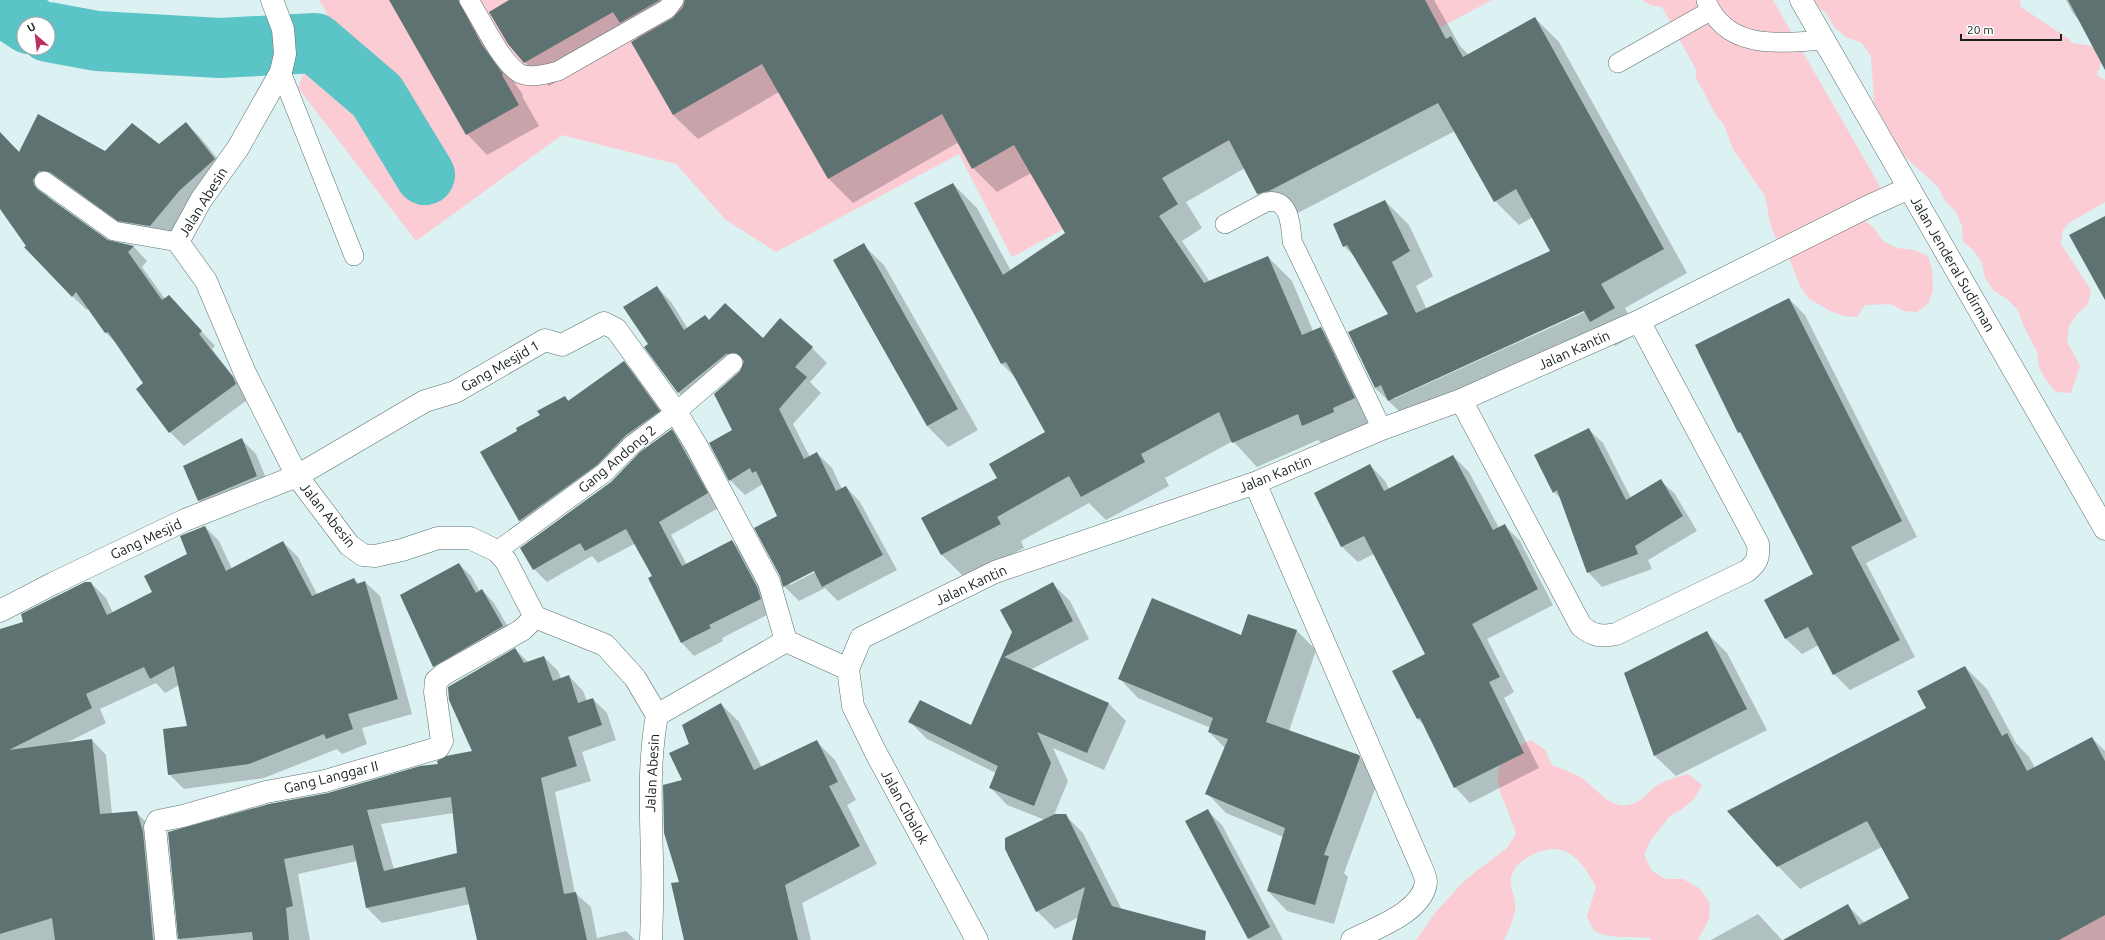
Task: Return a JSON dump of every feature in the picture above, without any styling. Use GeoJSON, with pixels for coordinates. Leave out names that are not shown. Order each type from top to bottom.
{"type":"FeatureCollection","features":[{"type":"Feature","properties":{"kind":"street","name":"Jalan Abesin"},"geometry":{"type":"LineString","coordinates":[[272,0],[283,28],[285,54],[281,72],[238,148],[201,200],[178,242],[206,281],[245,373],[297,476],[348,545],[363,555],[375,556],[402,550],[438,538],[470,538],[497,551],[506,561],[535,617],[605,645],[635,678],[657,715],[652,746],[650,813],[652,861],[651,940]]}},
{"type":"Feature","properties":{"kind":"street","name":"Jalan Jenderal Sudirman"},"geometry":{"type":"LineString","coordinates":[[1801,0],[2105,529]]}},
{"type":"Feature","properties":{"kind":"street","name":"Jalan Kantin"},"geometry":{"type":"LineString","coordinates":[[848,669],[861,638],[995,572],[1255,483],[1382,429],[1461,400],[1639,321],[1909,188]]}},
{"type":"Feature","properties":{"kind":"street"},"geometry":{"type":"LineString","coordinates":[[1461,400],[1581,626],[1590,634],[1603,637],[1616,634],[1747,570],[1756,564],[1759,555],[1758,544],[1639,321]]}},
{"type":"Feature","properties":{"kind":"street","name":"Gang Mesjid 1"},"geometry":{"type":"LineString","coordinates":[[297,476],[425,401],[455,392],[545,340],[562,345],[604,323],[616,330],[676,412]]}},
{"type":"Feature","properties":{"kind":"street"},"geometry":{"type":"LineString","coordinates":[[676,412],[696,445],[769,582],[786,641],[848,669]]}},
{"type":"Feature","properties":{"kind":"street","name":"Gang Mesjid"},"geometry":{"type":"LineString","coordinates":[[0,611],[61,579],[186,520],[297,476]]}},
{"type":"Feature","properties":{"kind":"street"},"geometry":{"type":"LineString","coordinates":[[1255,483],[1420,864],[1426,882],[1419,898],[1410,910],[1352,940]]}},
{"type":"Feature","properties":{"kind":"street","name":"Gang Langgar II"},"geometry":{"type":"LineString","coordinates":[[166,940],[155,826],[158,821],[266,792],[325,781],[438,748],[442,741],[435,692],[436,681],[444,674],[522,630],[535,617]]}},
{"type":"Feature","properties":{"kind":"street"},"geometry":{"type":"LineString","coordinates":[[657,715],[786,641]]}},
{"type":"Feature","properties":{"kind":"street","name":"Jalan Cibalok"},"geometry":{"type":"LineString","coordinates":[[848,669],[853,706],[876,753],[977,940]]}},
{"type":"Feature","properties":{"kind":"lane"},"geometry":{"type":"LineString","coordinates":[[469,0],[505,60],[520,74],[542,76],[558,71],[660,13],[674,0]]}},
{"type":"Feature","properties":{"kind":"lane"},"geometry":{"type":"LineString","coordinates":[[1618,63],[1708,6],[1722,26],[1741,38],[1776,44],[1824,40]]}},
{"type":"Feature","properties":{"kind":"lane"},"geometry":{"type":"LineString","coordinates":[[281,72],[354,256]]}},
{"type":"Feature","properties":{"kind":"lane"},"geometry":{"type":"LineString","coordinates":[[44,181],[114,231],[178,242]]}},
{"type":"Feature","properties":{"kind":"lane"},"geometry":{"type":"LineString","coordinates":[[1225,224],[1266,202],[1273,200],[1280,202],[1284,207],[1289,216],[1292,241],[1382,429]]}},
{"type":"Feature","properties":{"kind":"lane","name":"Gang Andong 2"},"geometry":{"type":"LineString","coordinates":[[497,551],[604,473],[633,444],[676,412],[733,363]]}},
{"type":"Feature","properties":{"kind":"shaded area"},"geometry":{"type":"Polygon","coordinates":[[[319,0],[1492,0],[1012,257],[959,154],[776,252],[726,220],[676,164],[562,135],[416,241],[298,88],[327,13],[319,0]]]}},
{"type":"Feature","properties":{"kind":"shaded area"},"geometry":{"type":"Polygon","coordinates":[[[1642,0],[1773,0],[1889,202],[1859,216],[1874,228],[1883,241],[1897,248],[1914,250],[1928,256],[1932,270],[1933,289],[1929,303],[1917,312],[1904,311],[1891,304],[1865,305],[1857,317],[1844,316],[1832,312],[1808,298],[1800,286],[1785,248],[1775,237],[1770,223],[1765,196],[1733,149],[1724,125],[1716,115],[1696,78],[1696,70],[1662,7],[1650,5],[1642,0]]]}},
{"type":"Feature","properties":{"kind":"shaded area"},"geometry":{"type":"Polygon","coordinates":[[[1811,0],[2020,0],[2021,7],[2069,39],[2072,43],[2092,46],[2103,57],[2097,75],[2105,80],[2105,202],[2069,223],[2063,230],[2061,244],[2091,290],[2088,304],[2077,314],[2069,326],[2067,342],[2080,366],[2071,393],[2056,392],[2046,380],[2039,367],[2037,352],[2023,325],[2018,310],[2007,299],[1994,291],[1985,278],[1982,263],[1974,251],[1963,241],[1962,226],[1956,212],[1945,201],[1938,187],[1903,155],[1874,103],[1871,56],[1862,43],[1846,37],[1834,27],[1827,14],[1811,0]]]}},
{"type":"Feature","properties":{"kind":"shaded area"},"geometry":{"type":"Polygon","coordinates":[[[1531,740],[1545,750],[1552,765],[1583,779],[1606,799],[1620,805],[1635,803],[1641,800],[1653,788],[1660,784],[1688,774],[1702,785],[1694,799],[1682,809],[1670,816],[1651,840],[1644,854],[1651,870],[1665,879],[1683,879],[1699,888],[1710,903],[1709,919],[1698,940],[1651,940],[1650,938],[1606,935],[1594,930],[1587,916],[1596,887],[1585,868],[1571,854],[1554,849],[1543,850],[1532,855],[1520,863],[1514,870],[1511,879],[1511,887],[1515,902],[1515,912],[1504,940],[1416,940],[1435,913],[1465,880],[1507,848],[1516,834],[1498,781],[1499,770],[1504,760],[1514,750],[1531,740]]]}},
{"type":"Feature","properties":{"kind":"shaded area"},"geometry":{"type":"Polygon","coordinates":[[[2105,904],[2105,940],[2021,940],[2105,904]]]}},
{"type":"Feature","properties":{"kind":"building"},"geometry":{"type":"Polygon","coordinates":[[[389,0],[458,0],[482,45],[503,74],[502,75],[519,105],[466,135],[389,0]]]}},
{"type":"Feature","properties":{"kind":"building"},"geometry":{"type":"Polygon","coordinates":[[[509,0],[660,0],[620,23],[613,12],[524,63],[508,44],[489,12],[509,0]]]}},
{"type":"Feature","properties":{"kind":"building"},"geometry":{"type":"Polygon","coordinates":[[[685,0],[1425,0],[1446,39],[1451,36],[1463,57],[1535,17],[1664,249],[1601,284],[1615,308],[1590,322],[1584,311],[1388,401],[1381,385],[1375,388],[1348,332],[1388,314],[1347,245],[1343,247],[1333,224],[1385,200],[1410,251],[1392,262],[1416,313],[1550,251],[1516,189],[1494,202],[1438,103],[1269,191],[1257,194],[1229,140],[1162,178],[1178,204],[1159,216],[1204,283],[1268,256],[1302,335],[1321,327],[1355,398],[1333,408],[1334,412],[1302,426],[1298,414],[1232,443],[1219,412],[1141,454],[1145,462],[1081,497],[1069,476],[997,517],[1001,524],[941,555],[921,518],[997,478],[989,464],[1045,432],[1006,362],[1001,364],[914,203],[953,183],[1003,275],[1065,233],[1014,145],[972,169],[942,114],[828,179],[762,64],[673,115],[631,42],[673,18],[683,7],[685,0]]]}},
{"type":"Feature","properties":{"kind":"building"},"geometry":{"type":"Polygon","coordinates":[[[2068,0],[2105,0],[2105,70],[2068,0]]]}},
{"type":"Feature","properties":{"kind":"building"},"geometry":{"type":"Polygon","coordinates":[[[38,114],[105,151],[132,123],[159,144],[186,122],[215,159],[180,190],[150,226],[118,221],[50,172],[39,171],[33,180],[34,185],[38,190],[108,240],[134,246],[128,252],[162,300],[169,295],[202,331],[199,334],[233,377],[236,384],[169,433],[136,389],[143,383],[108,332],[105,333],[76,292],[72,297],[24,247],[26,246],[0,209],[0,132],[19,152],[38,114]]]}},
{"type":"Feature","properties":{"kind":"building"},"geometry":{"type":"Polygon","coordinates":[[[2105,216],[2105,300],[2069,235],[2105,216]]]}},
{"type":"Feature","properties":{"kind":"building"},"geometry":{"type":"Polygon","coordinates":[[[864,243],[958,409],[927,426],[833,260],[864,243]]]}},
{"type":"Feature","properties":{"kind":"building"},"geometry":{"type":"Polygon","coordinates":[[[657,286],[684,330],[705,315],[709,320],[725,303],[763,338],[780,318],[813,347],[795,367],[807,377],[779,409],[804,459],[817,452],[836,491],[846,486],[883,555],[822,587],[814,571],[783,587],[780,576],[754,528],[777,516],[756,471],[752,473],[750,468],[729,481],[709,443],[732,430],[714,394],[740,371],[744,361],[736,353],[726,354],[678,393],[644,347],[648,344],[623,307],[657,286]]]}},
{"type":"Feature","properties":{"kind":"building"},"geometry":{"type":"Polygon","coordinates":[[[1789,298],[1902,521],[1851,547],[1900,640],[1833,675],[1808,627],[1785,639],[1764,600],[1813,574],[1740,432],[1738,433],[1695,345],[1789,298]]]}},
{"type":"Feature","properties":{"kind":"building"},"geometry":{"type":"Polygon","coordinates":[[[624,361],[660,411],[626,435],[597,465],[519,521],[480,452],[517,431],[516,428],[540,415],[537,411],[565,396],[568,401],[624,361]]]}},
{"type":"Feature","properties":{"kind":"building"},"geometry":{"type":"Polygon","coordinates":[[[1589,428],[1626,500],[1661,479],[1683,516],[1635,546],[1638,554],[1587,573],[1557,490],[1553,493],[1534,455],[1589,428]]]}},
{"type":"Feature","properties":{"kind":"building"},"geometry":{"type":"Polygon","coordinates":[[[672,429],[708,493],[659,522],[682,566],[732,540],[757,587],[761,599],[709,625],[711,628],[681,643],[648,578],[652,576],[626,529],[585,551],[580,543],[533,570],[520,548],[611,482],[640,452],[672,429]]]}},
{"type":"Feature","properties":{"kind":"building"},"geometry":{"type":"Polygon","coordinates":[[[242,438],[257,476],[198,501],[183,466],[242,438]]]}},
{"type":"Feature","properties":{"kind":"building"},"geometry":{"type":"Polygon","coordinates":[[[1453,455],[1493,530],[1505,524],[1538,589],[1472,624],[1500,677],[1489,682],[1524,753],[1454,788],[1420,718],[1417,719],[1392,671],[1425,654],[1364,536],[1341,547],[1314,493],[1370,464],[1384,491],[1453,455]]]}},
{"type":"Feature","properties":{"kind":"building"},"geometry":{"type":"Polygon","coordinates":[[[205,526],[226,571],[283,541],[312,596],[354,578],[357,584],[365,581],[398,699],[348,714],[353,729],[326,739],[324,734],[249,764],[168,775],[163,729],[187,726],[174,666],[150,679],[144,667],[86,694],[92,708],[9,750],[92,739],[100,814],[137,811],[143,832],[153,940],[55,940],[52,918],[0,934],[0,629],[23,622],[21,614],[85,582],[91,582],[107,615],[152,592],[144,576],[187,554],[180,536],[205,526]]]}},
{"type":"Feature","properties":{"kind":"building"},"geometry":{"type":"Polygon","coordinates":[[[459,563],[476,593],[482,589],[503,626],[433,667],[400,595],[459,563]]]}},
{"type":"Feature","properties":{"kind":"building"},"geometry":{"type":"Polygon","coordinates":[[[1053,582],[1073,621],[1004,657],[1109,703],[1087,753],[1037,732],[1051,763],[1034,806],[989,788],[998,766],[908,722],[920,700],[971,725],[1012,632],[1000,610],[1053,582]]]}},
{"type":"Feature","properties":{"kind":"building"},"geometry":{"type":"Polygon","coordinates":[[[1152,598],[1241,635],[1248,614],[1297,630],[1266,722],[1359,755],[1360,757],[1324,855],[1329,856],[1315,905],[1267,891],[1285,828],[1205,794],[1228,739],[1208,732],[1213,718],[1118,679],[1152,598]]]}},
{"type":"Feature","properties":{"kind":"building"},"geometry":{"type":"Polygon","coordinates":[[[1707,631],[1747,709],[1654,756],[1624,673],[1707,631]]]}},
{"type":"Feature","properties":{"kind":"building"},"geometry":{"type":"Polygon","coordinates":[[[515,648],[524,663],[544,656],[553,681],[569,675],[578,703],[593,698],[602,725],[568,737],[577,766],[541,778],[564,894],[576,892],[587,940],[477,940],[465,887],[366,908],[353,845],[284,859],[293,906],[286,908],[289,940],[253,940],[252,932],[178,939],[168,832],[269,804],[328,793],[420,766],[438,764],[437,761],[446,756],[472,751],[449,700],[448,687],[515,648]],[[451,797],[367,810],[384,871],[457,853],[451,797]]]}},
{"type":"Feature","properties":{"kind":"building"},"geometry":{"type":"Polygon","coordinates":[[[1965,666],[2002,736],[2007,733],[2027,771],[2092,737],[2105,761],[2105,915],[2059,940],[1783,940],[1848,904],[1859,925],[1909,898],[1867,821],[1777,867],[1727,811],[1926,708],[1917,691],[1965,666]]]}},
{"type":"Feature","properties":{"kind":"building"},"geometry":{"type":"Polygon","coordinates":[[[721,703],[754,770],[817,740],[838,782],[829,786],[860,846],[785,885],[798,940],[684,940],[671,883],[679,882],[664,833],[663,785],[682,780],[669,753],[689,744],[682,725],[721,703]]]}},
{"type":"Feature","properties":{"kind":"building"},"geometry":{"type":"Polygon","coordinates":[[[1208,809],[1270,927],[1248,939],[1185,821],[1208,809]]]}},
{"type":"Feature","properties":{"kind":"building"},"geometry":{"type":"Polygon","coordinates":[[[1055,814],[1066,814],[1112,906],[1206,931],[1205,940],[1072,940],[1085,887],[1036,912],[1005,849],[1005,838],[1055,814]]]}},
{"type":"Feature","properties":{"kind":"waterway"},"geometry":{"type":"LineString","coordinates":[[0,5],[17,16]]}},
{"type":"Feature","properties":{"kind":"waterway"},"geometry":{"type":"LineString","coordinates":[[56,33],[97,41],[220,48],[315,43],[377,96],[425,175]]}}]}
